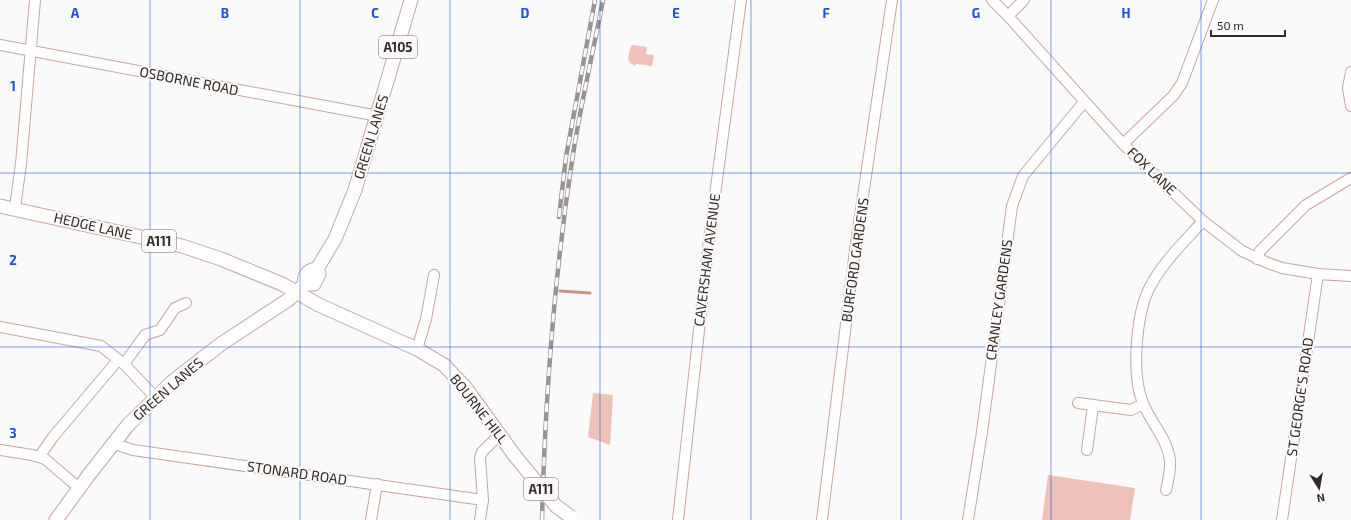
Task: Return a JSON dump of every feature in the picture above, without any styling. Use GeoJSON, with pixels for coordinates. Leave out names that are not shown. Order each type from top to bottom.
{"type":"FeatureCollection","features":[{"type":"Feature","properties":{"kind":"main road","name":"GREEN LANES"},"geometry":{"type":"LineString","coordinates":[[56,520],[112,443],[155,397],[221,344],[301,288],[306,274],[310,270],[317,268],[335,239],[348,209],[378,116],[411,0]]}},
{"type":"Feature","properties":{"kind":"main road","name":"HEDGE LANE"},"geometry":{"type":"LineString","coordinates":[[0,206],[15,208],[194,250],[301,288]]}},
{"type":"Feature","properties":{"kind":"main road","name":"BOURNE HILL"},"geometry":{"type":"LineString","coordinates":[[301,288],[319,305],[417,349],[444,364],[465,387],[515,456],[556,506],[573,519]]}},
{"type":"Feature","properties":{"kind":"street"},"geometry":{"type":"LineString","coordinates":[[15,208],[35,0]]}},
{"type":"Feature","properties":{"kind":"street","name":"CAVERSHAM AVENUE"},"geometry":{"type":"LineString","coordinates":[[678,520],[709,240],[741,0]]}},
{"type":"Feature","properties":{"kind":"street","name":"BURFORD GARDENS"},"geometry":{"type":"LineString","coordinates":[[822,520],[855,250],[892,0]]}},
{"type":"Feature","properties":{"kind":"street","name":"FOX LANE"},"geometry":{"type":"LineString","coordinates":[[992,0],[1124,144],[1203,221],[1242,251],[1257,259],[1282,268],[1318,274],[1351,276]]}},
{"type":"Feature","properties":{"kind":"street"},"geometry":{"type":"LineString","coordinates":[[1008,16],[1024,0]]}},
{"type":"Feature","properties":{"kind":"street"},"geometry":{"type":"LineString","coordinates":[[1124,144],[1173,96],[1182,83],[1213,0]]}},
{"type":"Feature","properties":{"kind":"street","name":"OSBORNE ROAD"},"geometry":{"type":"LineString","coordinates":[[0,45],[378,116]]}},
{"type":"Feature","properties":{"kind":"street"},"geometry":{"type":"LineString","coordinates":[[1351,72],[1348,88],[1351,106]]}},
{"type":"Feature","properties":{"kind":"street","name":"CRANLEY GARDENS"},"geometry":{"type":"LineString","coordinates":[[968,520],[1012,206],[1023,176],[1084,102]]}},
{"type":"Feature","properties":{"kind":"street"},"geometry":{"type":"LineString","coordinates":[[1257,259],[1260,251],[1306,205],[1351,178]]}},
{"type":"Feature","properties":{"kind":"street"},"geometry":{"type":"LineString","coordinates":[[1166,490],[1170,461],[1164,440],[1143,404],[1137,386],[1136,367],[1139,330],[1150,286],[1163,267],[1203,221]]}},
{"type":"Feature","properties":{"kind":"street","name":"ST GEORGE'S ROAD"},"geometry":{"type":"LineString","coordinates":[[1282,520],[1318,274]]}},
{"type":"Feature","properties":{"kind":"street"},"geometry":{"type":"LineString","coordinates":[[417,349],[426,319],[434,276]]}},
{"type":"Feature","properties":{"kind":"street"},"geometry":{"type":"LineString","coordinates":[[39,457],[53,437],[145,335],[160,330],[175,308],[186,303]]}},
{"type":"Feature","properties":{"kind":"street"},"geometry":{"type":"LineString","coordinates":[[0,327],[101,346],[121,362],[155,397]]}},
{"type":"Feature","properties":{"kind":"street"},"geometry":{"type":"LineString","coordinates":[[1078,403],[1131,410],[1143,404]]}},
{"type":"Feature","properties":{"kind":"street"},"geometry":{"type":"LineString","coordinates":[[1087,450],[1094,406]]}},
{"type":"Feature","properties":{"kind":"street"},"geometry":{"type":"LineString","coordinates":[[480,520],[483,500],[480,458],[482,452],[500,434]]}},
{"type":"Feature","properties":{"kind":"street","name":"STONARD ROAD"},"geometry":{"type":"LineString","coordinates":[[112,443],[133,450],[483,500]]}},
{"type":"Feature","properties":{"kind":"street"},"geometry":{"type":"LineString","coordinates":[[0,450],[39,457],[54,465],[79,488]]}},
{"type":"Feature","properties":{"kind":"street"},"geometry":{"type":"LineString","coordinates":[[371,520],[377,484]]}},
{"type":"Feature","properties":{"kind":"shaded area"},"geometry":{"type":"Polygon","coordinates":[[[631,46],[647,47],[646,54],[654,55],[652,66],[636,64],[635,66],[630,63],[628,58],[631,46]]]}},
{"type":"Feature","properties":{"kind":"shaded area"},"geometry":{"type":"Polygon","coordinates":[[[593,393],[613,395],[610,445],[588,437],[593,393]]]}},
{"type":"Feature","properties":{"kind":"shaded area"},"geometry":{"type":"Polygon","coordinates":[[[1048,475],[1135,488],[1130,520],[1042,520],[1048,475]]]}},
{"type":"Feature","properties":{"kind":"waterway"},"geometry":{"type":"LineString","coordinates":[[560,291],[590,293]]}},
{"type":"Feature","properties":{"kind":"railway"},"geometry":{"type":"LineString","coordinates":[[559,217],[566,157],[595,0]]}},
{"type":"Feature","properties":{"kind":"railway"},"geometry":{"type":"LineString","coordinates":[[542,520],[545,430],[551,340],[560,250],[575,141],[603,0]]}}]}
